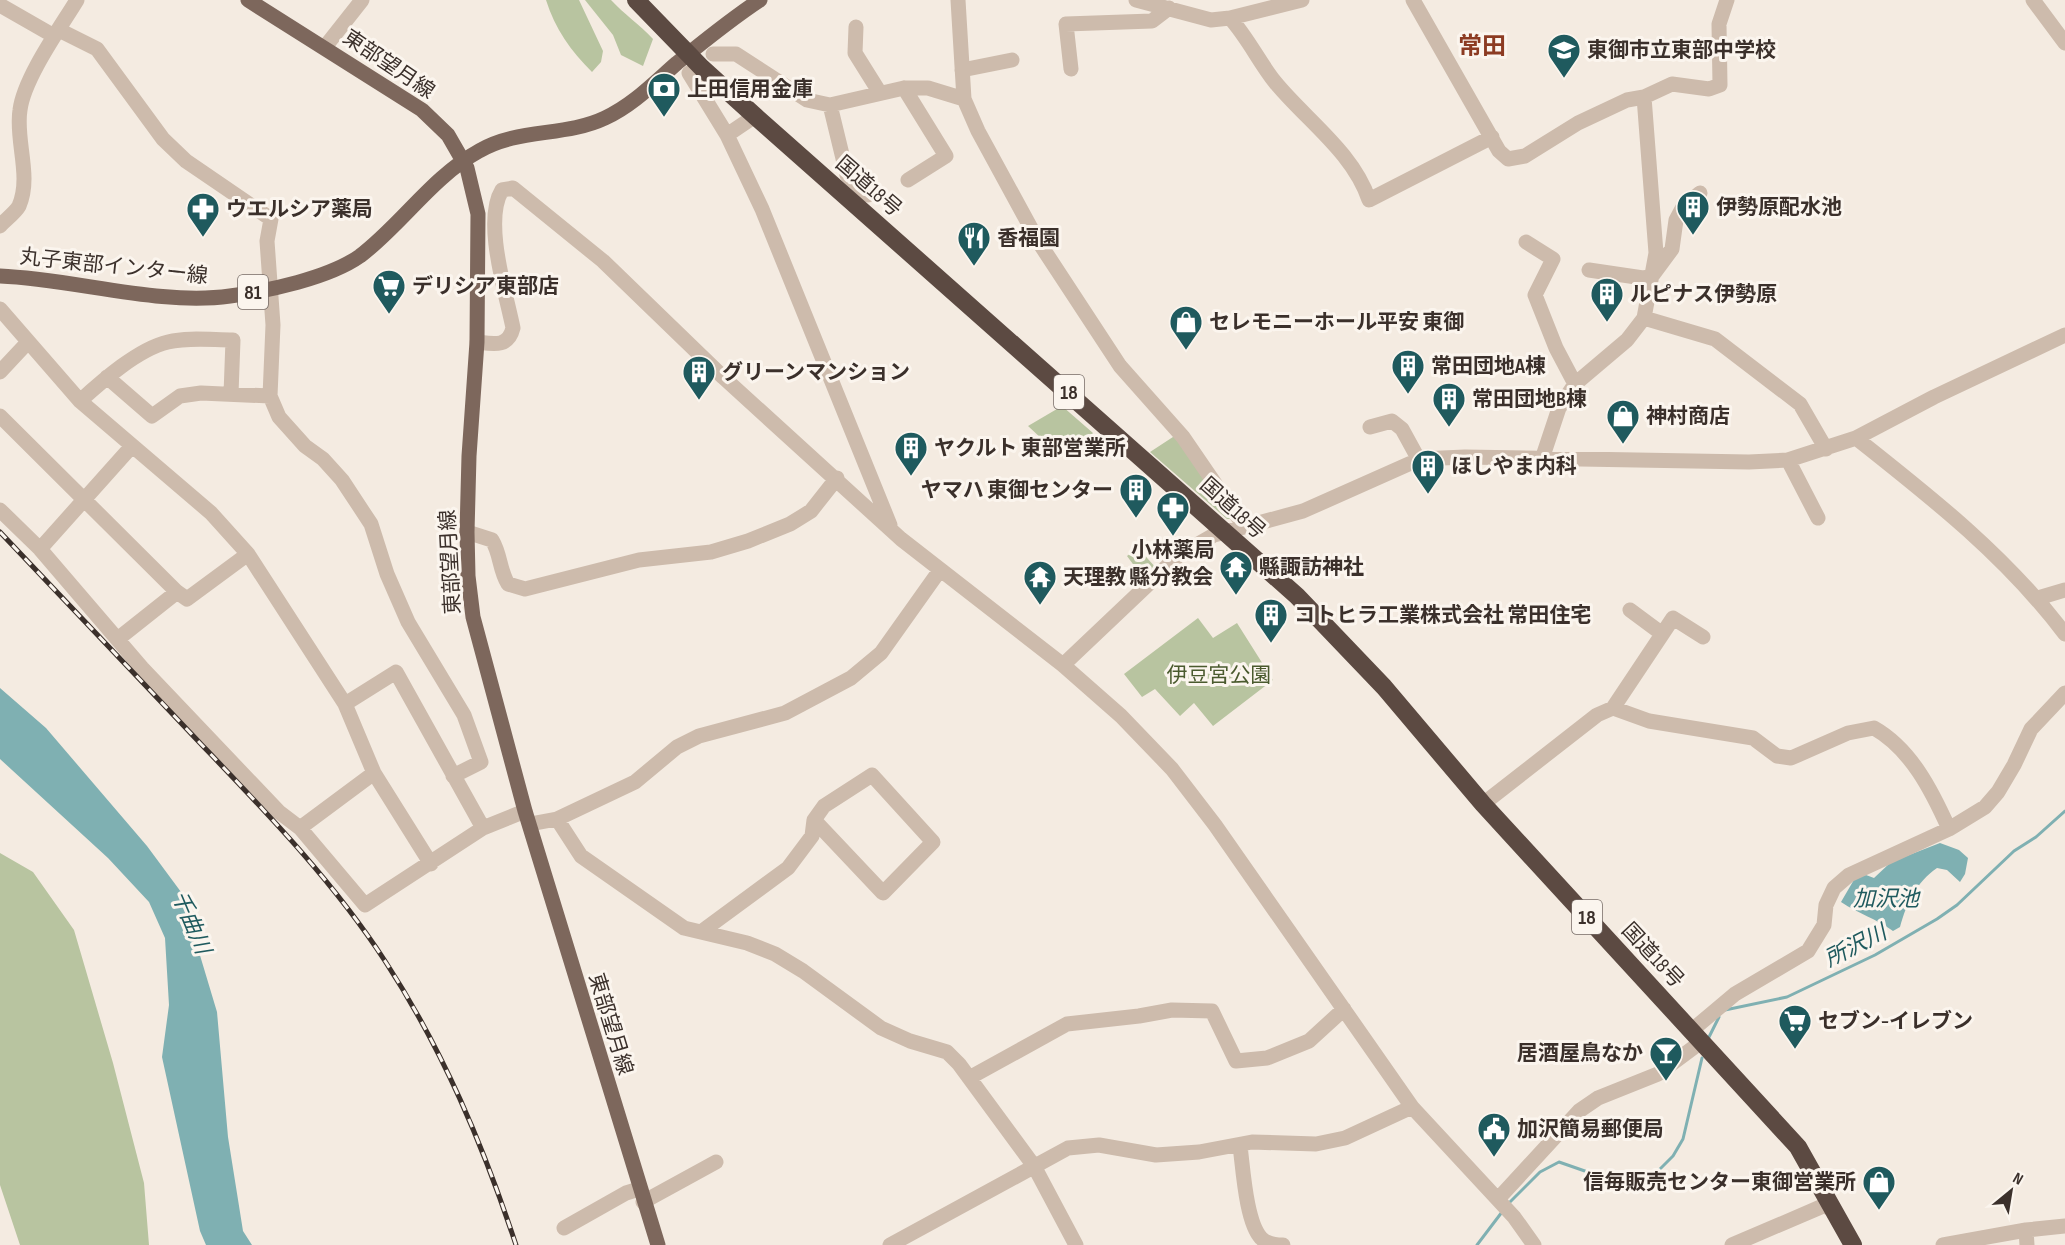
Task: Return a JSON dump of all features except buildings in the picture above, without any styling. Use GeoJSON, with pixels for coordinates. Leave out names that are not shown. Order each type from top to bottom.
{"type":"FeatureCollection","features":[{"type":"Feature","properties":{"kind":"highway","name":"国道18号"},"geometry":{"type":"LineString","coordinates":[[636,0],[688,54],[754,116],[1297,596],[1384,687],[1483,804],[1798,1148],[1853,1245]]}},
{"type":"Feature","properties":{"kind":"main road","name":"東部望月線"},"geometry":{"type":"LineString","coordinates":[[248,0],[422,110],[448,135],[464,160],[478,214],[477,342],[469,456],[467,532],[468,576],[473,617],[527,817],[641,1196],[658,1245]]}},
{"type":"Feature","properties":{"kind":"main road","name":"81"},"geometry":{"type":"LineString","coordinates":[[688,54],[760,0]]}},
{"type":"Feature","properties":{"kind":"main road","name":"丸子東部インター線"},"geometry":{"type":"LineString","coordinates":[[0,276],[69,281],[191,298],[230,296],[272,288],[334,270],[351,262],[464,160],[503,140],[567,131],[603,119],[628,105],[688,54]]}},
{"type":"Feature","properties":{"kind":"street"},"geometry":{"type":"LineString","coordinates":[[0,226],[19,207],[23,168],[19,110],[56,33],[77,0]]}},
{"type":"Feature","properties":{"kind":"street"},"geometry":{"type":"LineString","coordinates":[[325,47],[362,0]]}},
{"type":"Feature","properties":{"kind":"street"},"geometry":{"type":"LineString","coordinates":[[958,0],[964,99],[978,131],[1038,241],[1120,366],[1183,436],[1244,526]]}},
{"type":"Feature","properties":{"kind":"street"},"geometry":{"type":"LineString","coordinates":[[1136,0],[1211,20],[1230,18],[1302,0]]}},
{"type":"Feature","properties":{"kind":"street"},"geometry":{"type":"LineString","coordinates":[[1413,0],[1499,151],[1508,159],[1525,156],[1578,123],[1627,100],[1644,98],[1672,84],[1709,89],[1720,85],[1719,24],[1727,0]]}},
{"type":"Feature","properties":{"kind":"street"},"geometry":{"type":"LineString","coordinates":[[2033,0],[2065,43]]}},
{"type":"Feature","properties":{"kind":"street"},"geometry":{"type":"LineString","coordinates":[[0,5],[56,33],[97,49],[157,131],[186,161],[272,219],[267,241],[272,288],[270,396],[279,417],[305,446],[323,459],[342,480],[371,524],[387,574],[408,622],[464,715],[481,762],[453,776]]}},
{"type":"Feature","properties":{"kind":"street"},"geometry":{"type":"LineString","coordinates":[[1071,69],[1066,24],[1152,21],[1169,8]]}},
{"type":"Feature","properties":{"kind":"street"},"geometry":{"type":"LineString","coordinates":[[1230,18],[1249,40],[1275,82],[1322,129],[1364,184],[1369,200],[1492,137]]}},
{"type":"Feature","properties":{"kind":"street"},"geometry":{"type":"LineString","coordinates":[[856,27],[855,53],[880,93]]}},
{"type":"Feature","properties":{"kind":"street"},"geometry":{"type":"LineString","coordinates":[[713,54],[736,54],[807,99],[830,105],[904,88],[928,88],[964,99]]}},
{"type":"Feature","properties":{"kind":"street"},"geometry":{"type":"LineString","coordinates":[[962,70],[1012,60]]}},
{"type":"Feature","properties":{"kind":"street"},"geometry":{"type":"LineString","coordinates":[[689,73],[727,135],[806,314],[891,528]]}},
{"type":"Feature","properties":{"kind":"street"},"geometry":{"type":"LineString","coordinates":[[904,88],[946,156],[908,180]]}},
{"type":"Feature","properties":{"kind":"street"},"geometry":{"type":"LineString","coordinates":[[1542,459],[1558,408],[1575,384],[1627,340],[1644,318],[1656,253],[1644,98]]}},
{"type":"Feature","properties":{"kind":"street"},"geometry":{"type":"LineString","coordinates":[[830,105],[847,175],[868,195]]}},
{"type":"Feature","properties":{"kind":"street"},"geometry":{"type":"LineString","coordinates":[[727,135],[754,116]]}},
{"type":"Feature","properties":{"kind":"street"},"geometry":{"type":"LineString","coordinates":[[477,342],[503,343],[510,337],[513,328],[496,248],[495,205],[502,190],[513,188],[603,261],[723,377],[939,570],[1063,665],[1121,716],[1172,769],[1412,1107],[1514,1217],[1534,1245]]}},
{"type":"Feature","properties":{"kind":"street"},"geometry":{"type":"LineString","coordinates":[[1589,270],[1643,278],[1652,276],[1672,249],[1676,220],[1683,207],[1700,193]]}},
{"type":"Feature","properties":{"kind":"street"},"geometry":{"type":"LineString","coordinates":[[1526,242],[1552,259],[1535,295],[1556,348],[1575,384]]}},
{"type":"Feature","properties":{"kind":"street"},"geometry":{"type":"LineString","coordinates":[[0,309],[80,400],[211,513],[248,554],[345,704],[374,773],[431,864]]}},
{"type":"Feature","properties":{"kind":"street"},"geometry":{"type":"LineString","coordinates":[[1644,318],[1715,339],[1800,404],[1826,449]]}},
{"type":"Feature","properties":{"kind":"street"},"geometry":{"type":"LineString","coordinates":[[1063,665],[1179,555],[1226,531],[1312,507],[1419,460],[1749,462],[1788,460],[1856,438],[1934,396],[2065,335]]}},
{"type":"Feature","properties":{"kind":"street"},"geometry":{"type":"LineString","coordinates":[[80,400],[107,377],[155,346],[167,342],[233,340],[231,394]]}},
{"type":"Feature","properties":{"kind":"street"},"geometry":{"type":"LineString","coordinates":[[0,372],[28,342]]}},
{"type":"Feature","properties":{"kind":"street"},"geometry":{"type":"LineString","coordinates":[[107,377],[152,416],[180,396],[201,393],[270,396]]}},
{"type":"Feature","properties":{"kind":"street"},"geometry":{"type":"LineString","coordinates":[[0,416],[177,592],[187,599],[248,554]]}},
{"type":"Feature","properties":{"kind":"street"},"geometry":{"type":"LineString","coordinates":[[1370,427],[1392,421],[1402,429],[1419,460]]}},
{"type":"Feature","properties":{"kind":"street"},"geometry":{"type":"LineString","coordinates":[[1856,438],[1972,532],[2037,598],[2065,634]]}},
{"type":"Feature","properties":{"kind":"street"},"geometry":{"type":"LineString","coordinates":[[40,549],[132,446]]}},
{"type":"Feature","properties":{"kind":"street"},"geometry":{"type":"LineString","coordinates":[[1788,460],[1818,518]]}},
{"type":"Feature","properties":{"kind":"street"},"geometry":{"type":"LineString","coordinates":[[467,532],[492,540],[500,553],[500,571],[508,585],[525,589],[639,560],[711,552],[748,541],[790,524],[811,511],[837,478]]}},
{"type":"Feature","properties":{"kind":"street"},"geometry":{"type":"LineString","coordinates":[[0,510],[40,549],[119,638],[142,668],[279,812],[300,828],[365,905],[483,828],[527,817],[557,819],[635,782],[677,747],[699,736],[785,713],[851,678],[880,653],[939,570]]}},
{"type":"Feature","properties":{"kind":"street"},"geometry":{"type":"LineString","coordinates":[[2037,598],[2065,590]]}},
{"type":"Feature","properties":{"kind":"street"},"geometry":{"type":"LineString","coordinates":[[119,638],[177,592]]}},
{"type":"Feature","properties":{"kind":"street"},"geometry":{"type":"LineString","coordinates":[[1630,610],[1661,633]]}},
{"type":"Feature","properties":{"kind":"street"},"geometry":{"type":"LineString","coordinates":[[1483,804],[1515,776],[1597,715],[1613,708],[1673,618],[1703,637]]}},
{"type":"Feature","properties":{"kind":"street"},"geometry":{"type":"LineString","coordinates":[[345,704],[396,672],[483,828]]}},
{"type":"Feature","properties":{"kind":"street"},"geometry":{"type":"LineString","coordinates":[[1498,1199],[1579,1111],[1598,1098],[1658,1074],[1735,994],[1808,951],[1824,925],[1826,905],[1834,888],[1849,875],[1949,829],[1985,807],[1998,792],[2031,729],[2065,693]]}},
{"type":"Feature","properties":{"kind":"street"},"geometry":{"type":"LineString","coordinates":[[1613,708],[1649,721],[1753,738],[1777,756],[1791,758],[1848,733],[1874,728],[1889,736],[1906,755],[1935,797],[1949,829]]}},
{"type":"Feature","properties":{"kind":"street"},"geometry":{"type":"LineString","coordinates":[[300,828],[374,773]]}},
{"type":"Feature","properties":{"kind":"street"},"geometry":{"type":"LineString","coordinates":[[701,932],[788,868],[812,836],[814,820],[824,806],[872,775],[933,842],[883,893],[814,820]]}},
{"type":"Feature","properties":{"kind":"street"},"geometry":{"type":"LineString","coordinates":[[557,819],[580,856],[684,928],[747,943],[775,954],[803,971],[881,1028],[910,1041],[947,1052],[1034,1166],[1076,1245]]}},
{"type":"Feature","properties":{"kind":"street"},"geometry":{"type":"LineString","coordinates":[[969,1078],[1067,1024],[1139,1017],[1172,1010],[1212,1011],[1236,1061],[1267,1058],[1309,1041],[1344,1009]]}},
{"type":"Feature","properties":{"kind":"street"},"geometry":{"type":"LineString","coordinates":[[890,1245],[1068,1148],[1084,1145],[1156,1155],[1240,1146],[1252,1142],[1316,1144],[1345,1138],[1412,1107]]}},
{"type":"Feature","properties":{"kind":"street"},"geometry":{"type":"LineString","coordinates":[[1240,1146],[1255,1228],[1262,1239],[1272,1244],[1283,1245]]}},
{"type":"Feature","properties":{"kind":"street"},"geometry":{"type":"LineString","coordinates":[[564,1228],[626,1193],[641,1196],[716,1162]]}},
{"type":"Feature","properties":{"kind":"street"},"geometry":{"type":"LineString","coordinates":[[1732,1245],[1823,1206],[1834,1209]]}},
{"type":"Feature","properties":{"kind":"street"},"geometry":{"type":"LineString","coordinates":[[1943,1245],[2027,1237],[2065,1226]]}},
{"type":"Feature","properties":{"kind":"green space"},"geometry":{"type":"Polygon","coordinates":[[[546,0],[579,0],[603,51],[601,62],[592,72],[564,39],[546,0]]]}},
{"type":"Feature","properties":{"kind":"green space"},"geometry":{"type":"Polygon","coordinates":[[[585,0],[611,0],[653,39],[643,66],[621,55],[613,35],[585,0]]]}},
{"type":"Feature","properties":{"kind":"green space"},"geometry":{"type":"Polygon","coordinates":[[[1062,406],[1093,433],[1069,457],[1057,453],[1028,426],[1062,406]]]}},
{"type":"Feature","properties":{"kind":"green space"},"geometry":{"type":"Polygon","coordinates":[[[1176,435],[1235,519],[1227,519],[1150,452],[1176,435]]]}},
{"type":"Feature","properties":{"kind":"green space"},"geometry":{"type":"Polygon","coordinates":[[[1138,548],[1157,569],[1141,575],[1127,556],[1138,548]]]}},
{"type":"Feature","properties":{"kind":"green space","name":"伊豆宮公園"},"geometry":{"type":"Polygon","coordinates":[[[1198,618],[1213,638],[1237,623],[1273,680],[1213,726],[1194,703],[1180,716],[1155,689],[1142,697],[1124,674],[1198,618]]]}},
{"type":"Feature","properties":{"kind":"green space"},"geometry":{"type":"Polygon","coordinates":[[[0,853],[33,872],[74,930],[113,1063],[144,1183],[149,1245],[20,1245],[0,1185],[0,853]]]}},
{"type":"Feature","properties":{"kind":"water"},"geometry":{"type":"Polygon","coordinates":[[[0,688],[46,728],[147,846],[181,892],[217,1012],[228,1137],[243,1231],[252,1245],[206,1245],[200,1231],[162,1057],[169,1005],[165,938],[149,902],[108,858],[0,759],[0,688]]]}},
{"type":"Feature","properties":{"kind":"water","name":"加沢池"},"geometry":{"type":"Polygon","coordinates":[[[1940,843],[1959,850],[1968,858],[1965,874],[1960,882],[1947,870],[1937,868],[1923,880],[1913,894],[1900,927],[1893,931],[1841,902],[1855,878],[1866,875],[1874,878],[1891,862],[1940,843]]]}},
{"type":"Feature","properties":{"kind":"waterway","name":"所沢川"},"geometry":{"type":"LineString","coordinates":[[1725,1010],[1787,997],[1875,955],[1937,919],[1957,905],[2014,851],[2036,837],[2065,811]]}},
{"type":"Feature","properties":{"kind":"waterway","name":"所沢川"},"geometry":{"type":"LineString","coordinates":[[1709,1037],[1719,1017]]}},
{"type":"Feature","properties":{"kind":"waterway","name":"所沢川"},"geometry":{"type":"LineString","coordinates":[[1508,1204],[1540,1172],[1559,1162],[1625,1185],[1648,1181],[1673,1156],[1683,1139],[1702,1058]]}},
{"type":"Feature","properties":{"kind":"waterway","name":"所沢川"},"geometry":{"type":"LineString","coordinates":[[1477,1245],[1502,1212]]}},
{"type":"Feature","properties":{"kind":"railway"},"geometry":{"type":"LineString","coordinates":[[0,532],[274,821],[365,931],[406,995],[460,1099],[490,1171],[516,1245]]}},
{"type":"Feature","properties":{"kind":"place","name":"東御市立東部中学校"},"geometry":{"type":"Point","coordinates":[1564,79]}},
{"type":"Feature","properties":{"kind":"place","name":"上田信用金庫"},"geometry":{"type":"Point","coordinates":[664,118]}},
{"type":"Feature","properties":{"kind":"place","name":"伊勢原配水池"},"geometry":{"type":"Point","coordinates":[1693,236]}},
{"type":"Feature","properties":{"kind":"place","name":"ウエルシア薬局"},"geometry":{"type":"Point","coordinates":[203,238]}},
{"type":"Feature","properties":{"kind":"place","name":"香福園"},"geometry":{"type":"Point","coordinates":[974,267]}},
{"type":"Feature","properties":{"kind":"place","name":"デリシア東部店"},"geometry":{"type":"Point","coordinates":[389,315]}},
{"type":"Feature","properties":{"kind":"place","name":"ルピナス伊勢原"},"geometry":{"type":"Point","coordinates":[1607,323]}},
{"type":"Feature","properties":{"kind":"place","name":"セレモニーホール平安 東御"},"geometry":{"type":"Point","coordinates":[1186,351]}},
{"type":"Feature","properties":{"kind":"place","name":"常田団地A棟"},"geometry":{"type":"Point","coordinates":[1408,395]}},
{"type":"Feature","properties":{"kind":"place","name":"グリーンマンション"},"geometry":{"type":"Point","coordinates":[699,401]}},
{"type":"Feature","properties":{"kind":"place","name":"常田団地B棟"},"geometry":{"type":"Point","coordinates":[1449,428]}},
{"type":"Feature","properties":{"kind":"place","name":"神村商店"},"geometry":{"type":"Point","coordinates":[1623,445]}},
{"type":"Feature","properties":{"kind":"place","name":"ヤクルト 東部営業所"},"geometry":{"type":"Point","coordinates":[911,477]}},
{"type":"Feature","properties":{"kind":"place","name":"ほしやま内科"},"geometry":{"type":"Point","coordinates":[1428,495]}},
{"type":"Feature","properties":{"kind":"place","name":"ヤマハ 東御センター"},"geometry":{"type":"Point","coordinates":[1136,519]}},
{"type":"Feature","properties":{"kind":"place","name":"小林薬局"},"geometry":{"type":"Point","coordinates":[1173,537]}},
{"type":"Feature","properties":{"kind":"place","name":"縣諏訪神社"},"geometry":{"type":"Point","coordinates":[1236,596]}},
{"type":"Feature","properties":{"kind":"place","name":"天理教 縣分教会"},"geometry":{"type":"Point","coordinates":[1040,606]}},
{"type":"Feature","properties":{"kind":"place","name":"コトヒラ工業株式会社 常田住宅"},"geometry":{"type":"Point","coordinates":[1271,644]}},
{"type":"Feature","properties":{"kind":"place","name":"セブン-イレブン"},"geometry":{"type":"Point","coordinates":[1795,1050]}},
{"type":"Feature","properties":{"kind":"place","name":"居酒屋鳥なか"},"geometry":{"type":"Point","coordinates":[1666,1082]}},
{"type":"Feature","properties":{"kind":"place","name":"加沢簡易郵便局"},"geometry":{"type":"Point","coordinates":[1494,1158]}},
{"type":"Feature","properties":{"kind":"place","name":"信毎販売センター東御営業所"},"geometry":{"type":"Point","coordinates":[1879,1211]}},
{"type":"Feature","properties":{"kind":"district","name":"常田"},"geometry":{"type":"Point","coordinates":[1482,46]}},
{"type":"Feature","properties":{"kind":"water label","name":"千曲川"},"geometry":{"type":"Point","coordinates":[192,922]}}]}
